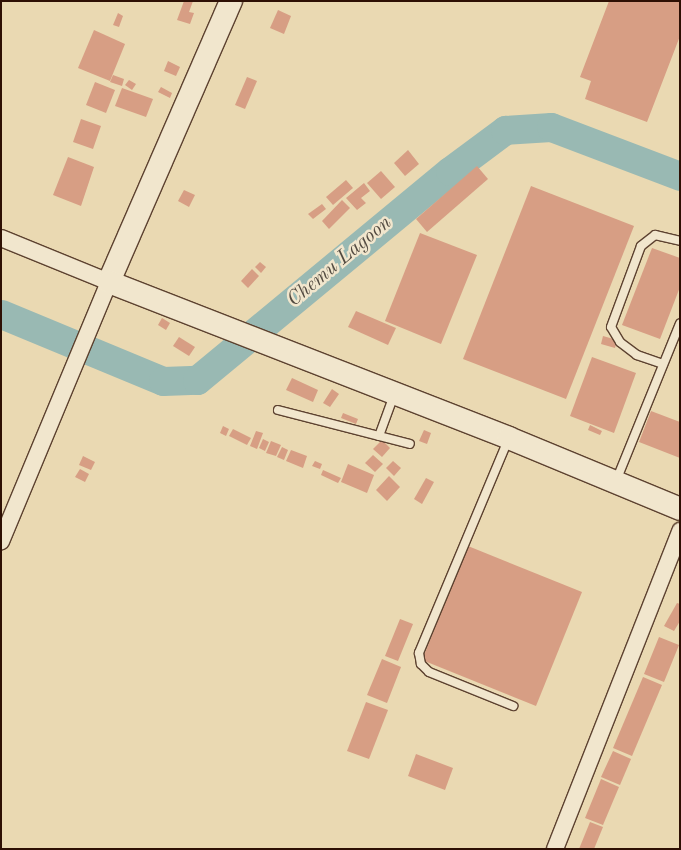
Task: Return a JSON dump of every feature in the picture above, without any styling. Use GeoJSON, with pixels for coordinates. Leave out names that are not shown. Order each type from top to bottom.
{"type":"FeatureCollection","features":[{"type":"Feature","properties":{"kind":"street"},"geometry":{"type":"LineString","coordinates":[[1,541],[109,282],[231,1]]}},
{"type":"Feature","properties":{"kind":"street"},"geometry":{"type":"LineString","coordinates":[[1,238],[508,438],[615,484],[680,509]]}},
{"type":"Feature","properties":{"kind":"street"},"geometry":{"type":"LineString","coordinates":[[555,849],[680,531]]}},
{"type":"Feature","properties":{"kind":"lane"},"geometry":{"type":"LineString","coordinates":[[663,364],[637,355],[620,342],[612,328],[641,246],[655,235],[680,241]]}},
{"type":"Feature","properties":{"kind":"lane"},"geometry":{"type":"LineString","coordinates":[[615,484],[680,323]]}},
{"type":"Feature","properties":{"kind":"lane"},"geometry":{"type":"LineString","coordinates":[[379,436],[394,393]]}},
{"type":"Feature","properties":{"kind":"lane"},"geometry":{"type":"LineString","coordinates":[[278,410],[410,444]]}},
{"type":"Feature","properties":{"kind":"lane"},"geometry":{"type":"LineString","coordinates":[[508,438],[419,653],[421,664],[429,672],[513,706]]}},
{"type":"Feature","properties":{"kind":"building"},"geometry":{"type":"Polygon","coordinates":[[[184,1],[193,1],[189,12],[194,13],[190,24],[177,20],[184,1]]]}},
{"type":"Feature","properties":{"kind":"building"},"geometry":{"type":"Polygon","coordinates":[[[609,1],[680,1],[680,36],[647,122],[585,99],[591,81],[580,77],[609,1]]]}},
{"type":"Feature","properties":{"kind":"building"},"geometry":{"type":"Polygon","coordinates":[[[278,10],[291,16],[284,34],[270,28],[278,10]]]}},
{"type":"Feature","properties":{"kind":"building"},"geometry":{"type":"Polygon","coordinates":[[[118,13],[123,16],[119,27],[113,25],[118,13]]]}},
{"type":"Feature","properties":{"kind":"building"},"geometry":{"type":"Polygon","coordinates":[[[94,30],[125,44],[110,81],[78,68],[94,30]]]}},
{"type":"Feature","properties":{"kind":"building"},"geometry":{"type":"Polygon","coordinates":[[[168,61],[180,67],[176,76],[164,71],[168,61]]]}},
{"type":"Feature","properties":{"kind":"building"},"geometry":{"type":"Polygon","coordinates":[[[113,75],[124,79],[122,86],[110,82],[113,75]]]}},
{"type":"Feature","properties":{"kind":"building"},"geometry":{"type":"Polygon","coordinates":[[[247,77],[257,81],[245,109],[235,105],[247,77]]]}},
{"type":"Feature","properties":{"kind":"building"},"geometry":{"type":"Polygon","coordinates":[[[129,80],[136,84],[132,90],[125,85],[129,80]]]}},
{"type":"Feature","properties":{"kind":"building"},"geometry":{"type":"Polygon","coordinates":[[[95,82],[115,90],[106,113],[86,105],[95,82]]]}},
{"type":"Feature","properties":{"kind":"building"},"geometry":{"type":"Polygon","coordinates":[[[161,87],[172,93],[170,98],[158,92],[161,87]]]}},
{"type":"Feature","properties":{"kind":"building"},"geometry":{"type":"Polygon","coordinates":[[[122,88],[153,99],[146,117],[115,106],[122,88]]]}},
{"type":"Feature","properties":{"kind":"building"},"geometry":{"type":"Polygon","coordinates":[[[81,119],[101,126],[93,149],[73,142],[81,119]]]}},
{"type":"Feature","properties":{"kind":"building"},"geometry":{"type":"Polygon","coordinates":[[[408,150],[419,164],[405,176],[394,163],[408,150]]]}},
{"type":"Feature","properties":{"kind":"building"},"geometry":{"type":"Polygon","coordinates":[[[68,157],[94,167],[81,206],[53,195],[68,157]]]}},
{"type":"Feature","properties":{"kind":"building"},"geometry":{"type":"Polygon","coordinates":[[[477,166],[488,179],[427,232],[416,219],[477,166]]]}},
{"type":"Feature","properties":{"kind":"building"},"geometry":{"type":"Polygon","coordinates":[[[381,171],[395,187],[381,199],[367,183],[381,171]]]}},
{"type":"Feature","properties":{"kind":"building"},"geometry":{"type":"Polygon","coordinates":[[[346,180],[353,188],[333,205],[326,197],[346,180]]]}},
{"type":"Feature","properties":{"kind":"building"},"geometry":{"type":"Polygon","coordinates":[[[364,183],[370,191],[361,198],[366,203],[357,210],[346,198],[364,183]]]}},
{"type":"Feature","properties":{"kind":"building"},"geometry":{"type":"Polygon","coordinates":[[[531,186],[634,226],[566,399],[463,359],[531,186]]]}},
{"type":"Feature","properties":{"kind":"building"},"geometry":{"type":"Polygon","coordinates":[[[184,190],[195,195],[189,207],[178,201],[184,190]]]}},
{"type":"Feature","properties":{"kind":"building"},"geometry":{"type":"Polygon","coordinates":[[[342,200],[350,208],[329,229],[322,221],[342,200]]]}},
{"type":"Feature","properties":{"kind":"building"},"geometry":{"type":"Polygon","coordinates":[[[322,204],[326,209],[313,219],[308,214],[322,204]]]}},
{"type":"Feature","properties":{"kind":"building"},"geometry":{"type":"Polygon","coordinates":[[[420,233],[477,255],[441,344],[385,321],[420,233]]]}},
{"type":"Feature","properties":{"kind":"building"},"geometry":{"type":"Polygon","coordinates":[[[652,248],[680,258],[680,287],[660,339],[622,325],[652,248]]]}},
{"type":"Feature","properties":{"kind":"building"},"geometry":{"type":"Polygon","coordinates":[[[260,262],[266,267],[261,273],[255,267],[260,262]]]}},
{"type":"Feature","properties":{"kind":"building"},"geometry":{"type":"Polygon","coordinates":[[[252,269],[259,276],[248,288],[241,281],[252,269]]]}},
{"type":"Feature","properties":{"kind":"building"},"geometry":{"type":"Polygon","coordinates":[[[356,311],[396,328],[388,345],[348,327],[356,311]]]}},
{"type":"Feature","properties":{"kind":"building"},"geometry":{"type":"Polygon","coordinates":[[[162,318],[170,323],[166,330],[158,325],[162,318]]]}},
{"type":"Feature","properties":{"kind":"building"},"geometry":{"type":"Polygon","coordinates":[[[603,336],[617,340],[615,348],[601,344],[603,336]]]}},
{"type":"Feature","properties":{"kind":"building"},"geometry":{"type":"Polygon","coordinates":[[[179,337],[195,347],[189,356],[173,346],[179,337]]]}},
{"type":"Feature","properties":{"kind":"building"},"geometry":{"type":"Polygon","coordinates":[[[592,357],[636,373],[614,433],[570,416],[592,357]]]}},
{"type":"Feature","properties":{"kind":"building"},"geometry":{"type":"Polygon","coordinates":[[[292,378],[318,390],[313,402],[286,390],[292,378]]]}},
{"type":"Feature","properties":{"kind":"building"},"geometry":{"type":"Polygon","coordinates":[[[332,389],[339,394],[330,407],[323,403],[332,389]]]}},
{"type":"Feature","properties":{"kind":"building"},"geometry":{"type":"Polygon","coordinates":[[[651,411],[680,422],[680,458],[639,442],[651,411]]]}},
{"type":"Feature","properties":{"kind":"building"},"geometry":{"type":"Polygon","coordinates":[[[343,413],[358,419],[356,424],[341,418],[343,413]]]}},
{"type":"Feature","properties":{"kind":"building"},"geometry":{"type":"Polygon","coordinates":[[[590,425],[602,431],[600,435],[588,430],[590,425]]]}},
{"type":"Feature","properties":{"kind":"building"},"geometry":{"type":"Polygon","coordinates":[[[223,426],[229,429],[226,436],[220,433],[223,426]]]}},
{"type":"Feature","properties":{"kind":"building"},"geometry":{"type":"Polygon","coordinates":[[[233,429],[251,438],[247,445],[229,436],[233,429]]]}},
{"type":"Feature","properties":{"kind":"building"},"geometry":{"type":"Polygon","coordinates":[[[424,430],[431,433],[427,444],[419,441],[424,430]]]}},
{"type":"Feature","properties":{"kind":"building"},"geometry":{"type":"Polygon","coordinates":[[[256,431],[263,433],[257,449],[250,446],[256,431]]]}},
{"type":"Feature","properties":{"kind":"building"},"geometry":{"type":"Polygon","coordinates":[[[263,439],[269,442],[265,451],[259,448],[263,439]]]}},
{"type":"Feature","properties":{"kind":"building"},"geometry":{"type":"Polygon","coordinates":[[[382,440],[390,448],[382,457],[373,449],[382,440]]]}},
{"type":"Feature","properties":{"kind":"building"},"geometry":{"type":"Polygon","coordinates":[[[271,441],[281,445],[276,456],[266,453],[271,441]]]}},
{"type":"Feature","properties":{"kind":"building"},"geometry":{"type":"Polygon","coordinates":[[[282,447],[288,450],[284,460],[277,457],[282,447]]]}},
{"type":"Feature","properties":{"kind":"building"},"geometry":{"type":"Polygon","coordinates":[[[291,450],[307,456],[303,468],[286,461],[291,450]]]}},
{"type":"Feature","properties":{"kind":"building"},"geometry":{"type":"Polygon","coordinates":[[[373,455],[383,464],[375,472],[365,463],[373,455]]]}},
{"type":"Feature","properties":{"kind":"building"},"geometry":{"type":"Polygon","coordinates":[[[83,456],[95,462],[91,470],[79,465],[83,456]]]}},
{"type":"Feature","properties":{"kind":"building"},"geometry":{"type":"Polygon","coordinates":[[[315,461],[322,464],[320,469],[312,466],[315,461]]]}},
{"type":"Feature","properties":{"kind":"building"},"geometry":{"type":"Polygon","coordinates":[[[393,461],[401,468],[394,476],[386,468],[393,461]]]}},
{"type":"Feature","properties":{"kind":"building"},"geometry":{"type":"Polygon","coordinates":[[[348,464],[374,475],[367,493],[341,482],[348,464]]]}},
{"type":"Feature","properties":{"kind":"building"},"geometry":{"type":"Polygon","coordinates":[[[80,469],[89,474],[85,482],[75,477],[80,469]]]}},
{"type":"Feature","properties":{"kind":"building"},"geometry":{"type":"Polygon","coordinates":[[[323,470],[341,478],[338,483],[321,475],[323,470]]]}},
{"type":"Feature","properties":{"kind":"building"},"geometry":{"type":"Polygon","coordinates":[[[389,476],[400,487],[387,501],[376,490],[389,476]]]}},
{"type":"Feature","properties":{"kind":"building"},"geometry":{"type":"Polygon","coordinates":[[[426,478],[434,482],[422,504],[414,499],[426,478]]]}},
{"type":"Feature","properties":{"kind":"building"},"geometry":{"type":"Polygon","coordinates":[[[468,546],[582,592],[536,706],[422,660],[468,546]]]}},
{"type":"Feature","properties":{"kind":"building"},"geometry":{"type":"Polygon","coordinates":[[[677,603],[680,604],[680,621],[674,631],[664,626],[677,603]]]}},
{"type":"Feature","properties":{"kind":"building"},"geometry":{"type":"Polygon","coordinates":[[[400,619],[413,624],[398,661],[385,656],[400,619]]]}},
{"type":"Feature","properties":{"kind":"building"},"geometry":{"type":"Polygon","coordinates":[[[659,637],[679,645],[664,682],[644,674],[659,637]]]}},
{"type":"Feature","properties":{"kind":"building"},"geometry":{"type":"Polygon","coordinates":[[[382,659],[401,667],[387,703],[367,695],[382,659]]]}},
{"type":"Feature","properties":{"kind":"building"},"geometry":{"type":"Polygon","coordinates":[[[643,677],[662,685],[632,756],[613,748],[643,677]]]}},
{"type":"Feature","properties":{"kind":"building"},"geometry":{"type":"Polygon","coordinates":[[[366,702],[388,710],[369,759],[347,751],[366,702]]]}},
{"type":"Feature","properties":{"kind":"building"},"geometry":{"type":"Polygon","coordinates":[[[613,751],[631,759],[620,785],[601,777],[613,751]]]}},
{"type":"Feature","properties":{"kind":"building"},"geometry":{"type":"Polygon","coordinates":[[[416,754],[453,768],[445,790],[408,776],[416,754]]]}},
{"type":"Feature","properties":{"kind":"building"},"geometry":{"type":"Polygon","coordinates":[[[601,779],[619,787],[603,825],[585,818],[601,779]]]}},
{"type":"Feature","properties":{"kind":"building"},"geometry":{"type":"Polygon","coordinates":[[[590,822],[603,827],[594,849],[579,849],[590,822]]]}},
{"type":"Feature","properties":{"kind":"waterway","name":"Chemu Lagoon"},"geometry":{"type":"LineString","coordinates":[[1,314],[163,381],[197,380],[450,171],[505,130],[551,127],[680,176]]}}]}
